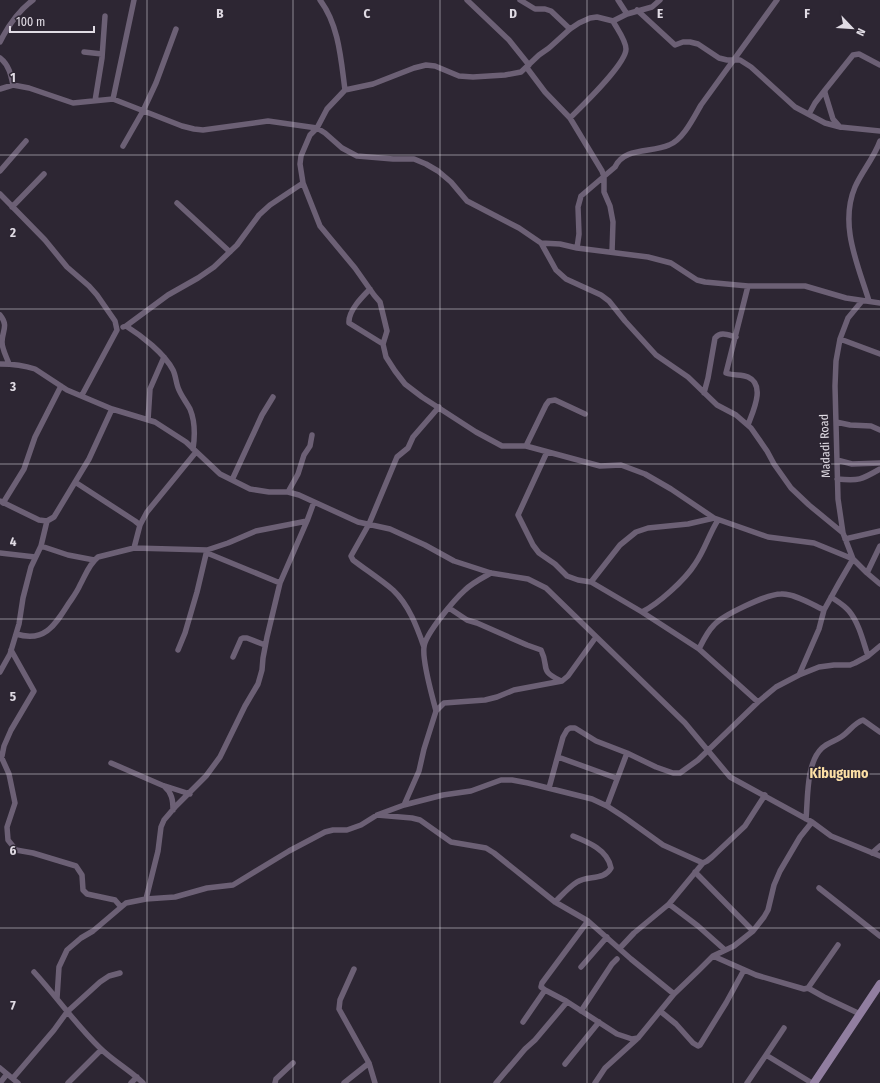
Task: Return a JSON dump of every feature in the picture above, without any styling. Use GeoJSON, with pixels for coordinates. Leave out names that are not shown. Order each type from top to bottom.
{"type":"FeatureCollection","features":[{"type":"Feature","properties":{"kind":"main road"},"geometry":{"type":"LineString","coordinates":[[813,1083],[880,984]]}},
{"type":"Feature","properties":{"kind":"street"},"geometry":{"type":"LineString","coordinates":[[0,42],[24,6],[33,0]]}},
{"type":"Feature","properties":{"kind":"street"},"geometry":{"type":"LineString","coordinates":[[113,99],[134,0]]}},
{"type":"Feature","properties":{"kind":"street"},"geometry":{"type":"LineString","coordinates":[[320,0],[331,20],[341,61],[345,90]]}},
{"type":"Feature","properties":{"kind":"street"},"geometry":{"type":"LineString","coordinates":[[467,0],[509,40],[545,92],[570,118],[604,177],[604,192],[610,206],[613,222],[612,252]]}},
{"type":"Feature","properties":{"kind":"street"},"geometry":{"type":"LineString","coordinates":[[520,0],[535,9],[545,9],[551,11],[570,29]]}},
{"type":"Feature","properties":{"kind":"street"},"geometry":{"type":"LineString","coordinates":[[618,0],[627,14]]}},
{"type":"Feature","properties":{"kind":"street"},"geometry":{"type":"LineString","coordinates":[[660,0],[652,7],[637,10],[613,21],[597,17],[590,18],[570,29],[549,48],[539,54],[521,72],[505,75],[473,77],[459,76],[435,66],[426,65],[414,68],[373,84],[345,90],[327,109],[310,135],[301,156],[300,164],[303,183],[320,226],[355,268],[380,302],[387,331],[383,344],[386,358],[405,384],[422,397],[476,432],[502,446],[526,446],[600,466],[620,464],[645,474],[671,489],[716,519],[768,538],[814,543],[853,559],[824,610],[819,629],[799,675]]}},
{"type":"Feature","properties":{"kind":"street"},"geometry":{"type":"LineString","coordinates":[[577,248],[579,234],[578,207],[582,196],[615,167],[618,161],[628,154],[670,145],[677,140],[692,122],[701,104],[777,0]]}},
{"type":"Feature","properties":{"kind":"street"},"geometry":{"type":"LineString","coordinates":[[637,10],[675,45],[683,42],[690,42],[698,44],[720,58],[727,60],[740,60],[751,67],[795,107],[825,123],[840,127],[880,131]]}},
{"type":"Feature","properties":{"kind":"street"},"geometry":{"type":"LineString","coordinates":[[95,101],[102,54],[105,16]]}},
{"type":"Feature","properties":{"kind":"street"},"geometry":{"type":"LineString","coordinates":[[570,118],[601,87],[624,56],[626,49],[624,42],[613,21]]}},
{"type":"Feature","properties":{"kind":"street"},"geometry":{"type":"LineString","coordinates":[[123,146],[143,111],[156,83],[176,29]]}},
{"type":"Feature","properties":{"kind":"street"},"geometry":{"type":"LineString","coordinates":[[84,52],[102,54]]}},
{"type":"Feature","properties":{"kind":"street"},"geometry":{"type":"LineString","coordinates":[[809,114],[815,103],[852,55],[859,54],[880,65]]}},
{"type":"Feature","properties":{"kind":"street"},"geometry":{"type":"LineString","coordinates":[[0,58],[5,62],[10,71],[13,85]]}},
{"type":"Feature","properties":{"kind":"street"},"geometry":{"type":"LineString","coordinates":[[0,90],[13,85],[29,88],[73,103],[113,99],[194,129],[203,130],[268,121],[316,128],[325,133],[342,148],[357,156],[393,160],[414,159],[426,164],[448,178],[467,201],[519,228],[541,243],[556,270],[566,279],[601,294],[609,301],[656,355],[688,377],[717,405],[736,415],[748,425],[791,488],[809,505],[844,533]]}},
{"type":"Feature","properties":{"kind":"street"},"geometry":{"type":"LineString","coordinates":[[825,90],[833,119],[840,127]]}},
{"type":"Feature","properties":{"kind":"street"},"geometry":{"type":"LineString","coordinates":[[0,170],[26,141]]}},
{"type":"Feature","properties":{"kind":"street"},"geometry":{"type":"LineString","coordinates":[[869,301],[852,252],[849,219],[850,201],[863,172],[875,153],[880,141]]}},
{"type":"Feature","properties":{"kind":"street"},"geometry":{"type":"LineString","coordinates":[[12,207],[44,174]]}},
{"type":"Feature","properties":{"kind":"street"},"geometry":{"type":"LineString","coordinates":[[82,395],[117,330],[126,326],[168,295],[214,267],[230,252],[259,215],[270,205],[303,183]]}},
{"type":"Feature","properties":{"kind":"street"},"geometry":{"type":"LineString","coordinates":[[0,194],[45,240],[67,266],[97,295],[115,321],[117,330]]}},
{"type":"Feature","properties":{"kind":"street"},"geometry":{"type":"LineString","coordinates":[[177,203],[230,252]]}},
{"type":"Feature","properties":{"kind":"street"},"geometry":{"type":"LineString","coordinates":[[541,243],[560,244],[577,248],[648,257],[671,263],[697,280],[705,282],[748,286],[805,286],[846,298],[880,303]]}},
{"type":"Feature","properties":{"kind":"street"},"geometry":{"type":"LineString","coordinates":[[748,286],[726,373],[746,376],[755,381],[758,391],[755,408],[748,425]]}},
{"type":"Feature","properties":{"kind":"street"},"geometry":{"type":"LineString","coordinates":[[370,289],[358,300],[349,319],[349,323],[383,344]]}},
{"type":"Feature","properties":{"kind":"street","name":"Madadi Road"},"geometry":{"type":"LineString","coordinates":[[862,300],[848,318],[840,339],[836,361],[838,499],[845,539],[853,559],[866,573],[880,584]]}},
{"type":"Feature","properties":{"kind":"street"},"geometry":{"type":"LineString","coordinates":[[0,315],[4,321],[5,327],[2,343],[9,364]]}},
{"type":"Feature","properties":{"kind":"street"},"geometry":{"type":"LineString","coordinates":[[126,326],[140,335],[164,358],[174,371],[179,390],[190,409],[194,432],[194,450],[147,512],[140,525],[134,548]]}},
{"type":"Feature","properties":{"kind":"street"},"geometry":{"type":"LineString","coordinates":[[704,393],[715,338],[717,335],[722,333],[736,337]]}},
{"type":"Feature","properties":{"kind":"street"},"geometry":{"type":"LineString","coordinates":[[840,339],[880,354]]}},
{"type":"Feature","properties":{"kind":"street"},"geometry":{"type":"LineString","coordinates":[[148,420],[150,389],[164,358]]}},
{"type":"Feature","properties":{"kind":"street"},"geometry":{"type":"LineString","coordinates":[[0,364],[14,364],[35,369],[61,386],[112,409],[155,422],[186,442],[220,474],[250,489],[269,492],[288,492],[358,522],[390,529],[454,561],[491,573],[528,579],[546,588],[685,723],[730,777],[809,820],[831,836],[880,856]]}},
{"type":"Feature","properties":{"kind":"street"},"geometry":{"type":"LineString","coordinates":[[61,386],[35,437],[24,469],[2,502],[39,520],[47,521],[54,517],[96,446],[112,409]]}},
{"type":"Feature","properties":{"kind":"street"},"geometry":{"type":"LineString","coordinates":[[232,480],[262,415],[273,397]]}},
{"type":"Feature","properties":{"kind":"street"},"geometry":{"type":"LineString","coordinates":[[526,446],[549,401],[555,400],[585,414]]}},
{"type":"Feature","properties":{"kind":"street"},"geometry":{"type":"LineString","coordinates":[[436,711],[424,658],[424,647],[411,614],[393,591],[353,560],[351,556],[369,524],[397,457],[408,448],[413,437],[439,408]]}},
{"type":"Feature","properties":{"kind":"street"},"geometry":{"type":"LineString","coordinates":[[836,422],[850,425],[871,426],[880,430]]}},
{"type":"Feature","properties":{"kind":"street"},"geometry":{"type":"LineString","coordinates":[[288,492],[298,474],[304,455],[310,446],[312,435]]}},
{"type":"Feature","properties":{"kind":"street"},"geometry":{"type":"LineString","coordinates":[[547,452],[518,515],[533,545],[539,553],[555,564],[567,576],[578,580],[591,582],[642,612],[699,649],[758,702]]}},
{"type":"Feature","properties":{"kind":"street"},"geometry":{"type":"LineString","coordinates":[[837,460],[852,464],[880,463]]}},
{"type":"Feature","properties":{"kind":"street"},"geometry":{"type":"LineString","coordinates":[[837,479],[854,481],[865,478],[880,469]]}},
{"type":"Feature","properties":{"kind":"street"},"geometry":{"type":"LineString","coordinates":[[75,482],[140,525]]}},
{"type":"Feature","properties":{"kind":"street"},"geometry":{"type":"LineString","coordinates":[[146,899],[158,851],[161,827],[164,820],[206,776],[220,757],[245,706],[258,684],[262,670],[265,645],[280,583],[314,502]]}},
{"type":"Feature","properties":{"kind":"street"},"geometry":{"type":"LineString","coordinates":[[591,582],[620,545],[636,532],[648,528],[688,524],[716,519]]}},
{"type":"Feature","properties":{"kind":"street"},"geometry":{"type":"LineString","coordinates":[[642,612],[677,585],[695,565],[705,547],[716,519]]}},
{"type":"Feature","properties":{"kind":"street"},"geometry":{"type":"LineString","coordinates":[[0,672],[7,661],[16,634],[22,612],[23,598],[35,557],[41,546],[47,521]]}},
{"type":"Feature","properties":{"kind":"street"},"geometry":{"type":"LineString","coordinates":[[207,552],[256,531],[307,521]]}},
{"type":"Feature","properties":{"kind":"street"},"geometry":{"type":"LineString","coordinates":[[845,539],[880,531]]}},
{"type":"Feature","properties":{"kind":"street"},"geometry":{"type":"LineString","coordinates":[[41,546],[94,560]]}},
{"type":"Feature","properties":{"kind":"street"},"geometry":{"type":"LineString","coordinates":[[866,573],[880,546]]}},
{"type":"Feature","properties":{"kind":"street"},"geometry":{"type":"LineString","coordinates":[[16,634],[25,636],[38,635],[47,630],[57,622],[70,601],[75,596],[94,560],[98,557],[134,548],[207,552],[280,583]]}},
{"type":"Feature","properties":{"kind":"street"},"geometry":{"type":"LineString","coordinates":[[178,650],[185,633],[207,552]]}},
{"type":"Feature","properties":{"kind":"street"},"geometry":{"type":"LineString","coordinates":[[0,553],[35,557]]}},
{"type":"Feature","properties":{"kind":"street"},"geometry":{"type":"LineString","coordinates":[[424,647],[428,636],[465,590],[491,573]]}},
{"type":"Feature","properties":{"kind":"street"},"geometry":{"type":"LineString","coordinates":[[699,649],[714,624],[723,617],[751,603],[780,594],[791,595],[824,610]]}},
{"type":"Feature","properties":{"kind":"street"},"geometry":{"type":"LineString","coordinates":[[831,597],[849,611],[853,617],[862,636],[868,656]]}},
{"type":"Feature","properties":{"kind":"street"},"geometry":{"type":"LineString","coordinates":[[449,608],[467,620],[541,650],[544,656],[547,672],[562,682]]}},
{"type":"Feature","properties":{"kind":"street"},"geometry":{"type":"LineString","coordinates":[[404,805],[419,771],[436,711],[444,703],[485,700],[514,690],[562,682],[596,637]]}},
{"type":"Feature","properties":{"kind":"street"},"geometry":{"type":"LineString","coordinates":[[233,657],[241,639],[243,638],[247,638],[265,645]]}},
{"type":"Feature","properties":{"kind":"street"},"geometry":{"type":"LineString","coordinates":[[549,788],[563,737],[570,728],[575,728],[596,741],[656,767],[673,773],[680,773],[686,770],[709,750],[758,702],[776,688],[799,675],[819,667],[850,665],[868,656],[880,646]]}},
{"type":"Feature","properties":{"kind":"street"},"geometry":{"type":"LineString","coordinates":[[11,650],[34,692],[10,730],[1,755],[9,774],[15,803],[7,827],[8,840],[16,850],[76,866],[82,875],[83,890],[87,894],[115,900],[121,907]]}},
{"type":"Feature","properties":{"kind":"street"},"geometry":{"type":"LineString","coordinates":[[595,1083],[605,1068],[638,1038],[674,994],[713,956],[734,946],[752,931],[764,917],[768,910],[774,885],[780,871],[809,820],[808,786],[811,770],[823,747],[841,737],[859,721],[863,720],[880,732]]}},
{"type":"Feature","properties":{"kind":"street"},"geometry":{"type":"LineString","coordinates":[[607,806],[616,778],[627,754]]}},
{"type":"Feature","properties":{"kind":"street"},"geometry":{"type":"LineString","coordinates":[[558,757],[616,778]]}},
{"type":"Feature","properties":{"kind":"street"},"geometry":{"type":"LineString","coordinates":[[111,763],[164,786],[190,794]]}},
{"type":"Feature","properties":{"kind":"street"},"geometry":{"type":"LineString","coordinates":[[57,998],[59,966],[67,950],[80,938],[93,931],[126,903],[146,899],[175,897],[207,888],[233,885],[288,851],[325,832],[333,830],[347,830],[377,815],[404,805],[443,795],[471,791],[502,780],[528,783],[592,799],[607,806],[624,817],[663,845],[703,863]]}},
{"type":"Feature","properties":{"kind":"street"},"geometry":{"type":"LineString","coordinates":[[164,786],[173,799],[173,810]]}},
{"type":"Feature","properties":{"kind":"street"},"geometry":{"type":"LineString","coordinates":[[620,948],[634,933],[669,904],[703,863],[712,857],[745,826],[765,795]]}},
{"type":"Feature","properties":{"kind":"street"},"geometry":{"type":"LineString","coordinates":[[377,815],[420,820],[451,842],[486,848],[555,902],[588,921],[674,994]]}},
{"type":"Feature","properties":{"kind":"street"},"geometry":{"type":"LineString","coordinates":[[555,902],[576,882],[586,878],[602,876],[609,872],[611,868],[610,862],[602,852],[592,844],[573,836]]}},
{"type":"Feature","properties":{"kind":"street"},"geometry":{"type":"LineString","coordinates":[[872,853],[880,846]]}},
{"type":"Feature","properties":{"kind":"street"},"geometry":{"type":"LineString","coordinates":[[695,872],[752,931]]}},
{"type":"Feature","properties":{"kind":"street"},"geometry":{"type":"LineString","coordinates":[[819,888],[880,936]]}},
{"type":"Feature","properties":{"kind":"street"},"geometry":{"type":"LineString","coordinates":[[669,904],[698,926],[725,950]]}},
{"type":"Feature","properties":{"kind":"street"},"geometry":{"type":"LineString","coordinates":[[588,921],[542,983],[542,987],[544,990],[567,1002],[617,1034],[632,1039],[638,1038]]}},
{"type":"Feature","properties":{"kind":"street"},"geometry":{"type":"LineString","coordinates":[[581,967],[606,937]]}},
{"type":"Feature","properties":{"kind":"street"},"geometry":{"type":"LineString","coordinates":[[808,988],[838,945]]}},
{"type":"Feature","properties":{"kind":"street"},"geometry":{"type":"LineString","coordinates":[[713,956],[744,970],[798,988],[808,988],[824,998],[860,1014]]}},
{"type":"Feature","properties":{"kind":"street"},"geometry":{"type":"LineString","coordinates":[[581,1011],[612,964],[617,959]]}},
{"type":"Feature","properties":{"kind":"street"},"geometry":{"type":"LineString","coordinates":[[354,969],[340,1000],[339,1010],[369,1063],[374,1083]]}},
{"type":"Feature","properties":{"kind":"street"},"geometry":{"type":"LineString","coordinates":[[660,1011],[676,1024],[693,1043],[698,1046],[726,1003],[744,970]]}},
{"type":"Feature","properties":{"kind":"street"},"geometry":{"type":"LineString","coordinates":[[34,972],[101,1050],[143,1083]]}},
{"type":"Feature","properties":{"kind":"street"},"geometry":{"type":"LineString","coordinates":[[13,1078],[54,1030],[67,1012],[100,982],[109,976],[120,973]]}},
{"type":"Feature","properties":{"kind":"street"},"geometry":{"type":"LineString","coordinates":[[523,1022],[544,990]]}},
{"type":"Feature","properties":{"kind":"street"},"geometry":{"type":"LineString","coordinates":[[496,1083],[524,1049],[535,1040],[567,1002]]}},
{"type":"Feature","properties":{"kind":"street"},"geometry":{"type":"LineString","coordinates":[[565,1064],[599,1022]]}},
{"type":"Feature","properties":{"kind":"street"},"geometry":{"type":"LineString","coordinates":[[747,1083],[784,1028]]}},
{"type":"Feature","properties":{"kind":"street"},"geometry":{"type":"LineString","coordinates":[[68,1083],[101,1050]]}},
{"type":"Feature","properties":{"kind":"street"},"geometry":{"type":"LineString","coordinates":[[766,1055],[813,1083]]}},
{"type":"Feature","properties":{"kind":"street"},"geometry":{"type":"LineString","coordinates":[[275,1083],[276,1080],[293,1063]]}},
{"type":"Feature","properties":{"kind":"street"},"geometry":{"type":"LineString","coordinates":[[344,1083],[369,1063]]}},
{"type":"Feature","properties":{"kind":"street"},"geometry":{"type":"LineString","coordinates":[[0,1068],[18,1083]]}},
{"type":"Feature","properties":{"kind":"street"},"geometry":{"type":"LineString","coordinates":[[0,1083],[7,1074]]}},
{"type":"Feature","properties":{"kind":"street"},"geometry":{"type":"LineString","coordinates":[[131,1083],[137,1077]]}},
{"type":"Feature","properties":{"kind":"district","name":"Kibugumo"},"geometry":{"type":"Point","coordinates":[839,773]}}]}
